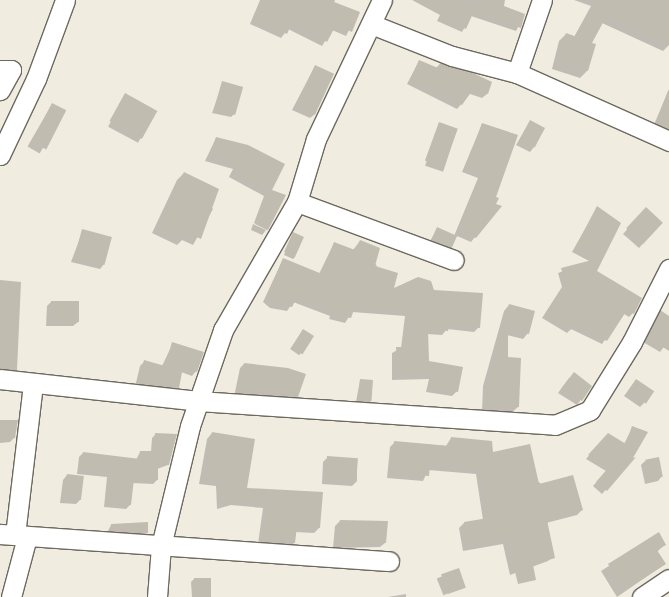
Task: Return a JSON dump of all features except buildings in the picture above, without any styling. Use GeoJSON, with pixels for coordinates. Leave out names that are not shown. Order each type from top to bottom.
{"type":"FeatureCollection","features":[{"type":"Feature","properties":{"kind":"street"},"geometry":{"type":"LineString","coordinates":[[0,155],[36,79],[65,0]]}},
{"type":"Feature","properties":{"kind":"street"},"geometry":{"type":"LineString","coordinates":[[157,597],[161,546],[198,401],[230,315],[297,202],[316,139],[382,0]]}},
{"type":"Feature","properties":{"kind":"street"},"geometry":{"type":"LineString","coordinates":[[517,73],[542,0]]}},
{"type":"Feature","properties":{"kind":"street"},"geometry":{"type":"LineString","coordinates":[[371,24],[452,56],[517,73],[669,141]]}},
{"type":"Feature","properties":{"kind":"street"},"geometry":{"type":"LineString","coordinates":[[0,70],[11,70],[0,90]]}},
{"type":"Feature","properties":{"kind":"street"},"geometry":{"type":"LineString","coordinates":[[297,202],[454,260]]}},
{"type":"Feature","properties":{"kind":"street"},"geometry":{"type":"LineString","coordinates":[[0,379],[198,401],[555,425],[590,410],[669,269]]}},
{"type":"Feature","properties":{"kind":"street"},"geometry":{"type":"LineString","coordinates":[[11,597],[14,535],[32,383]]}},
{"type":"Feature","properties":{"kind":"street"},"geometry":{"type":"LineString","coordinates":[[14,535],[390,561]]}},
{"type":"Feature","properties":{"kind":"street"},"geometry":{"type":"LineString","coordinates":[[642,597],[669,579]]}}]}
